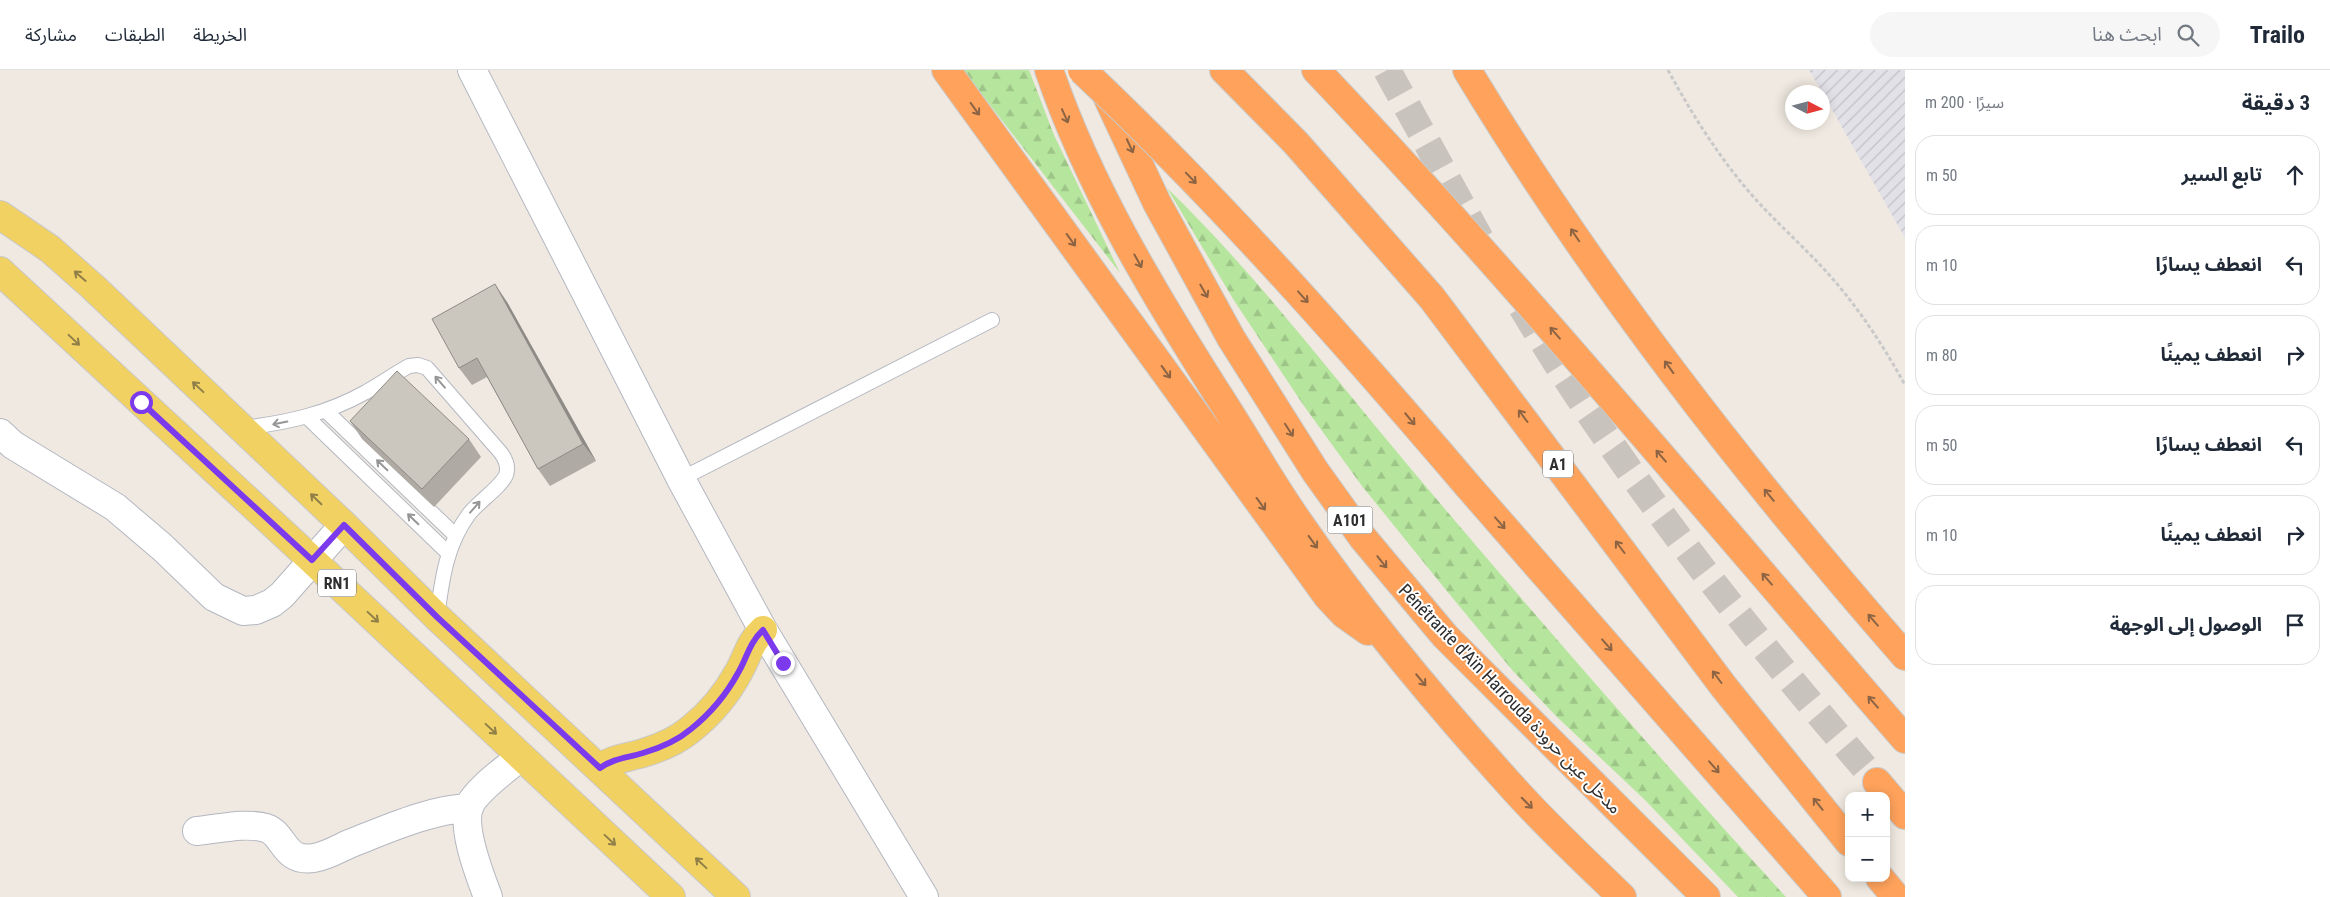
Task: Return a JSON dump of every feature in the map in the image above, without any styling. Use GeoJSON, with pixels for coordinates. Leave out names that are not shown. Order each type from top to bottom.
{"type":"FeatureCollection","features":[{"type":"Feature","properties":{"kind":"highway"},"geometry":{"type":"LineString","coordinates":[[946,70],[1328,598],[1344,614],[1364,629],[1389,642]]}},
{"type":"Feature","properties":{"kind":"highway"},"geometry":{"type":"LineString","coordinates":[[1049,70],[1063,111],[1092,175],[1170,319],[1300,524],[1389,642],[1515,791],[1622,897]]}},
{"type":"Feature","properties":{"kind":"highway"},"geometry":{"type":"LineString","coordinates":[[1082,70],[1188,175],[1284,276],[1827,897]]}},
{"type":"Feature","properties":{"kind":"highway","name":"Pénétrante d'Aïn Harrouda مدخل عين حرودة"},"geometry":{"type":"LineString","coordinates":[[1096,70],[1157,203],[1193,271],[1271,402],[1315,471],[1363,538],[1445,636],[1706,897]]}},
{"type":"Feature","properties":{"kind":"highway","name":"A1"},"geometry":{"type":"LineString","coordinates":[[1224,70],[1296,143],[1432,298],[1724,687],[1845,837]]}},
{"type":"Feature","properties":{"kind":"highway"},"geometry":{"type":"LineString","coordinates":[[1316,70],[1413,172],[1567,346],[1905,739]]}},
{"type":"Feature","properties":{"kind":"highway"},"geometry":{"type":"LineString","coordinates":[[1467,70],[1583,247],[1673,373],[1755,479],[1905,656]]}},
{"type":"Feature","properties":{"kind":"highway"},"geometry":{"type":"LineString","coordinates":[[1877,782],[1905,814]]}},
{"type":"Feature","properties":{"kind":"highway"},"geometry":{"type":"LineString","coordinates":[[1883,882],[1896,897]]}},
{"type":"Feature","properties":{"kind":"main road","name":"RN1"},"geometry":{"type":"LineString","coordinates":[[0,215],[50,250],[94,287],[344,525],[437,617],[736,897]]}},
{"type":"Feature","properties":{"kind":"main road","name":"RN1"},"geometry":{"type":"LineString","coordinates":[[0,271],[312,560],[671,897]]}},
{"type":"Feature","properties":{"kind":"main road"},"geometry":{"type":"LineString","coordinates":[[600,768],[617,758],[643,753],[667,744],[709,714],[726,694],[755,638],[763,630]]}},
{"type":"Feature","properties":{"kind":"street"},"geometry":{"type":"LineString","coordinates":[[472,70],[681,479],[763,630],[924,897]]}},
{"type":"Feature","properties":{"kind":"street"},"geometry":{"type":"LineString","coordinates":[[4,442],[115,507],[162,547],[214,597],[243,611],[256,610],[272,603],[282,595],[344,525]]}},
{"type":"Feature","properties":{"kind":"street"},"geometry":{"type":"LineString","coordinates":[[488,897],[472,850],[469,808],[479,793],[520,757]]}},
{"type":"Feature","properties":{"kind":"street"},"geometry":{"type":"LineString","coordinates":[[198,831],[245,826],[265,828],[270,830],[296,857],[306,859],[327,854],[424,817],[469,808]]}},
{"type":"Feature","properties":{"kind":"lane"},"geometry":{"type":"LineString","coordinates":[[681,479],[992,320]]}},
{"type":"Feature","properties":{"kind":"lane"},"geometry":{"type":"LineString","coordinates":[[242,428],[275,425],[326,411],[368,391],[409,366],[418,365],[427,368],[505,459],[507,465],[505,478],[469,514],[455,535],[448,553],[437,617]]}},
{"type":"Feature","properties":{"kind":"lane"},"geometry":{"type":"LineString","coordinates":[[326,411],[455,535]]}},
{"type":"Feature","properties":{"kind":"lane"},"geometry":{"type":"LineString","coordinates":[[307,417],[448,553]]}},
{"type":"Feature","properties":{"kind":"path"},"geometry":{"type":"LineString","coordinates":[[1668,70],[1712,142],[1745,187],[1782,229],[1822,267],[1850,300],[1875,335],[1905,385]]}},
{"type":"Feature","properties":{"kind":"shaded area"},"geometry":{"type":"Polygon","coordinates":[[[1809,70],[1905,70],[1905,238],[1830,106],[1830,85],[1818,85],[1809,70]]]}},
{"type":"Feature","properties":{"kind":"green space"},"geometry":{"type":"Polygon","coordinates":[[[963,70],[1029,70],[1054,135],[1120,273],[963,70]]]}},
{"type":"Feature","properties":{"kind":"green space"},"geometry":{"type":"Polygon","coordinates":[[[1167,188],[1260,287],[1406,463],[1546,627],[1786,897],[1738,897],[1644,799],[1557,717],[1513,671],[1362,486],[1304,406],[1235,302],[1167,188]]]}},
{"type":"Feature","properties":{"kind":"building"},"geometry":{"type":"Polygon","coordinates":[[[495,284],[583,444],[538,469],[477,358],[459,368],[432,319],[495,284]]]}},
{"type":"Feature","properties":{"kind":"building"},"geometry":{"type":"Polygon","coordinates":[[[397,371],[469,439],[422,489],[350,421],[397,371]]]}},
{"type":"Feature","properties":{"kind":"tunnel"},"geometry":{"type":"LineString","coordinates":[[1387,70],[1480,239]]}},
{"type":"Feature","properties":{"kind":"tunnel"},"geometry":{"type":"LineString","coordinates":[[1522,307],[1602,432],[1689,552],[1781,668],[1877,782]]}},
{"type":"Feature","properties":{"kind":"route"},"geometry":{"type":"LineString","coordinates":[[141,402],[312,560],[344,525],[437,617],[600,768],[617,758],[643,753],[667,744],[709,714],[726,694],[739,672],[749,648],[763,630],[783,663]]}}]}
